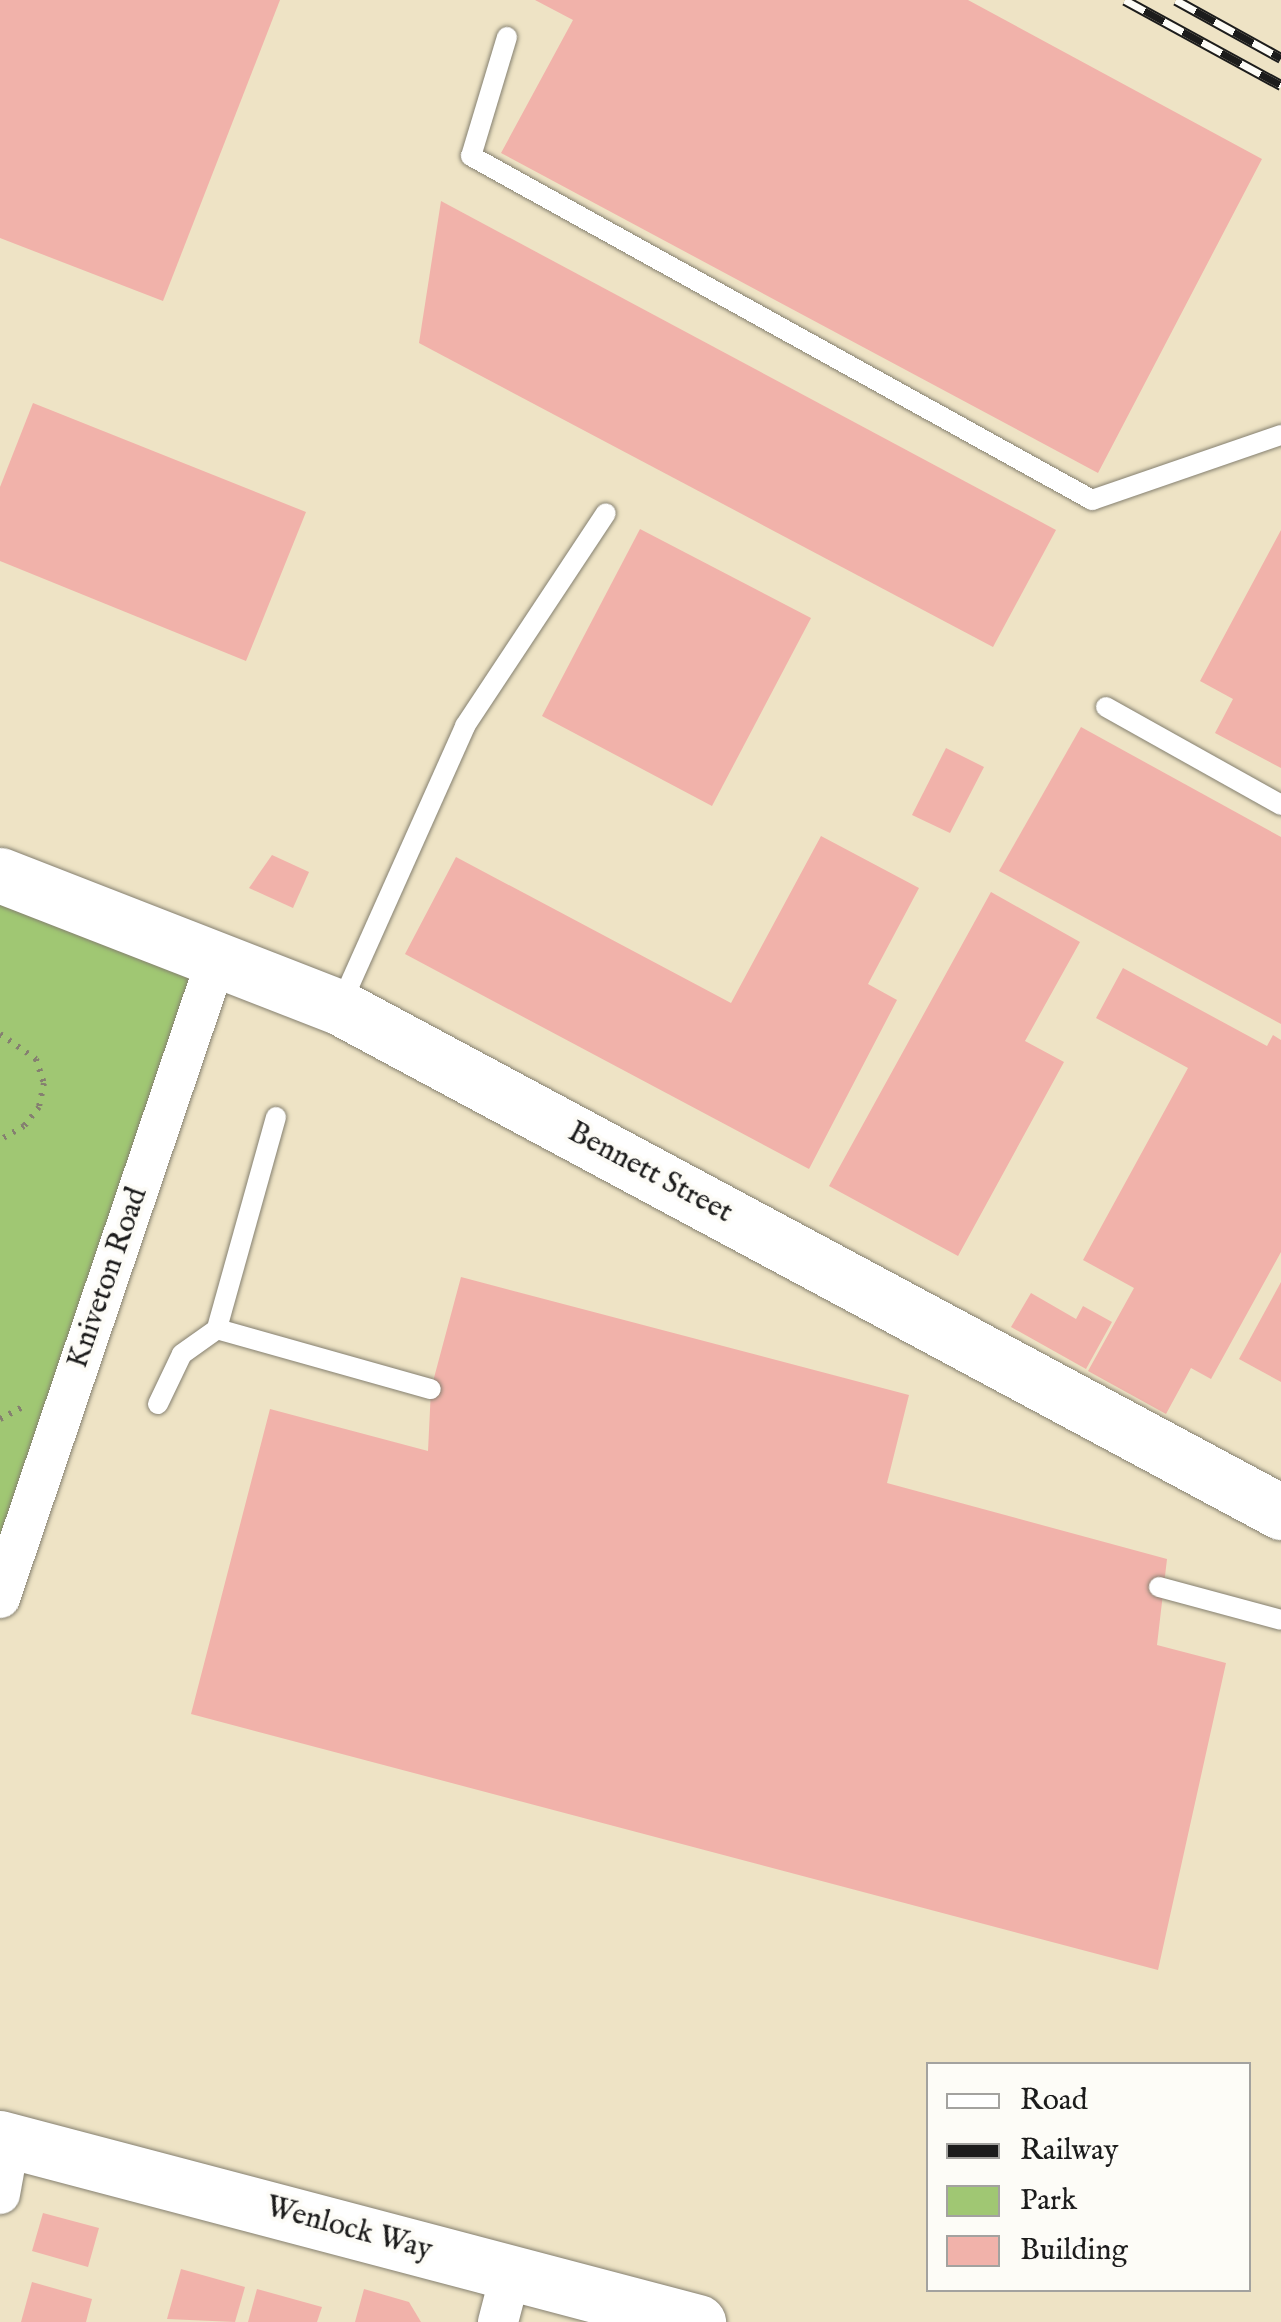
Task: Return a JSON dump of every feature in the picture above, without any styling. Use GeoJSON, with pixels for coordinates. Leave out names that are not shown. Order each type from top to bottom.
{"type":"FeatureCollection","features":[{"type":"Feature","properties":{"kind":"street","name":"Bennett Street"},"geometry":{"type":"LineString","coordinates":[[0,875],[340,1007],[1281,1512]]}},
{"type":"Feature","properties":{"kind":"street","name":"Kniveton Road"},"geometry":{"type":"LineString","coordinates":[[0,1598],[216,958]]}},
{"type":"Feature","properties":{"kind":"street"},"geometry":{"type":"LineString","coordinates":[[0,2194],[5,2138]]}},
{"type":"Feature","properties":{"kind":"street","name":"Wenlock Way"},"geometry":{"type":"LineString","coordinates":[[5,2138],[504,2297],[698,2322]]}},
{"type":"Feature","properties":{"kind":"lane"},"geometry":{"type":"LineString","coordinates":[[507,37],[471,156],[1092,500],[1281,435]]}},
{"type":"Feature","properties":{"kind":"lane"},"geometry":{"type":"LineString","coordinates":[[340,1007],[466,726],[606,512]]}},
{"type":"Feature","properties":{"kind":"lane"},"geometry":{"type":"LineString","coordinates":[[1106,707],[1281,805]]}},
{"type":"Feature","properties":{"kind":"lane"},"geometry":{"type":"LineString","coordinates":[[158,1404],[182,1354],[217,1329],[276,1118]]}},
{"type":"Feature","properties":{"kind":"lane"},"geometry":{"type":"LineString","coordinates":[[217,1329],[431,1389]]}},
{"type":"Feature","properties":{"kind":"lane"},"geometry":{"type":"LineString","coordinates":[[1159,1587],[1281,1620]]}},
{"type":"Feature","properties":{"kind":"path"},"geometry":{"type":"LineString","coordinates":[[0,1034],[36,1060],[44,1082],[38,1107],[24,1126],[0,1140]]}},
{"type":"Feature","properties":{"kind":"path"},"geometry":{"type":"LineString","coordinates":[[0,1420],[29,1411]]}},
{"type":"Feature","properties":{"kind":"green space"},"geometry":{"type":"Polygon","coordinates":[[[0,883],[201,961],[0,1565],[0,883]]]}},
{"type":"Feature","properties":{"kind":"building"},"geometry":{"type":"Polygon","coordinates":[[[0,0],[280,0],[163,301],[0,238],[0,0]]]}},
{"type":"Feature","properties":{"kind":"building"},"geometry":{"type":"Polygon","coordinates":[[[535,0],[968,0],[1262,159],[1098,473],[501,153],[573,20],[535,0]]]}},
{"type":"Feature","properties":{"kind":"building"},"geometry":{"type":"Polygon","coordinates":[[[441,201],[1056,530],[993,647],[419,343],[441,201]]]}},
{"type":"Feature","properties":{"kind":"building"},"geometry":{"type":"Polygon","coordinates":[[[33,403],[306,512],[246,661],[0,561],[0,487],[33,403]]]}},
{"type":"Feature","properties":{"kind":"building"},"geometry":{"type":"Polygon","coordinates":[[[640,529],[811,618],[712,806],[542,716],[640,529]]]}},
{"type":"Feature","properties":{"kind":"building"},"geometry":{"type":"Polygon","coordinates":[[[1281,530],[1281,768],[1215,733],[1233,699],[1200,681],[1281,530]]]}},
{"type":"Feature","properties":{"kind":"building"},"geometry":{"type":"Polygon","coordinates":[[[1081,727],[1281,837],[1281,1024],[999,871],[1081,727]]]}},
{"type":"Feature","properties":{"kind":"building"},"geometry":{"type":"Polygon","coordinates":[[[946,748],[984,767],[950,833],[912,815],[946,748]]]}},
{"type":"Feature","properties":{"kind":"building"},"geometry":{"type":"Polygon","coordinates":[[[821,836],[919,888],[868,984],[897,1000],[809,1169],[405,954],[456,857],[731,1003],[821,836]]]}},
{"type":"Feature","properties":{"kind":"building"},"geometry":{"type":"Polygon","coordinates":[[[272,855],[309,872],[293,908],[249,888],[272,855]]]}},
{"type":"Feature","properties":{"kind":"building"},"geometry":{"type":"Polygon","coordinates":[[[991,892],[1080,942],[1025,1041],[1064,1062],[958,1256],[829,1186],[991,892]]]}},
{"type":"Feature","properties":{"kind":"building"},"geometry":{"type":"Polygon","coordinates":[[[1123,968],[1267,1046],[1273,1035],[1281,1040],[1281,1252],[1211,1379],[1191,1368],[1166,1414],[1088,1371],[1134,1288],[1083,1260],[1188,1068],[1096,1018],[1123,968]]]}},
{"type":"Feature","properties":{"kind":"building"},"geometry":{"type":"Polygon","coordinates":[[[461,1277],[909,1395],[887,1483],[1167,1559],[1157,1645],[1226,1663],[1158,1970],[191,1714],[270,1409],[428,1451],[431,1389],[461,1277]]]}},
{"type":"Feature","properties":{"kind":"building"},"geometry":{"type":"Polygon","coordinates":[[[1281,1282],[1281,1382],[1239,1359],[1281,1282]]]}},
{"type":"Feature","properties":{"kind":"building"},"geometry":{"type":"Polygon","coordinates":[[[1031,1293],[1076,1319],[1083,1306],[1112,1322],[1086,1369],[1011,1327],[1031,1293]]]}},
{"type":"Feature","properties":{"kind":"building"},"geometry":{"type":"Polygon","coordinates":[[[43,2213],[99,2228],[88,2267],[32,2251],[43,2213]]]}},
{"type":"Feature","properties":{"kind":"building"},"geometry":{"type":"Polygon","coordinates":[[[181,2269],[245,2287],[235,2322],[167,2319],[181,2269]]]}},
{"type":"Feature","properties":{"kind":"building"},"geometry":{"type":"Polygon","coordinates":[[[32,2282],[92,2299],[86,2322],[21,2322],[32,2282]]]}},
{"type":"Feature","properties":{"kind":"building"},"geometry":{"type":"Polygon","coordinates":[[[257,2289],[322,2307],[317,2322],[248,2322],[257,2289]]]}},
{"type":"Feature","properties":{"kind":"building"},"geometry":{"type":"Polygon","coordinates":[[[364,2289],[409,2302],[421,2322],[355,2322],[364,2289]]]}},
{"type":"Feature","properties":{"kind":"railway"},"geometry":{"type":"LineString","coordinates":[[1125,0],[1281,85]]}},
{"type":"Feature","properties":{"kind":"railway"},"geometry":{"type":"LineString","coordinates":[[1176,0],[1281,58]]}}]}
